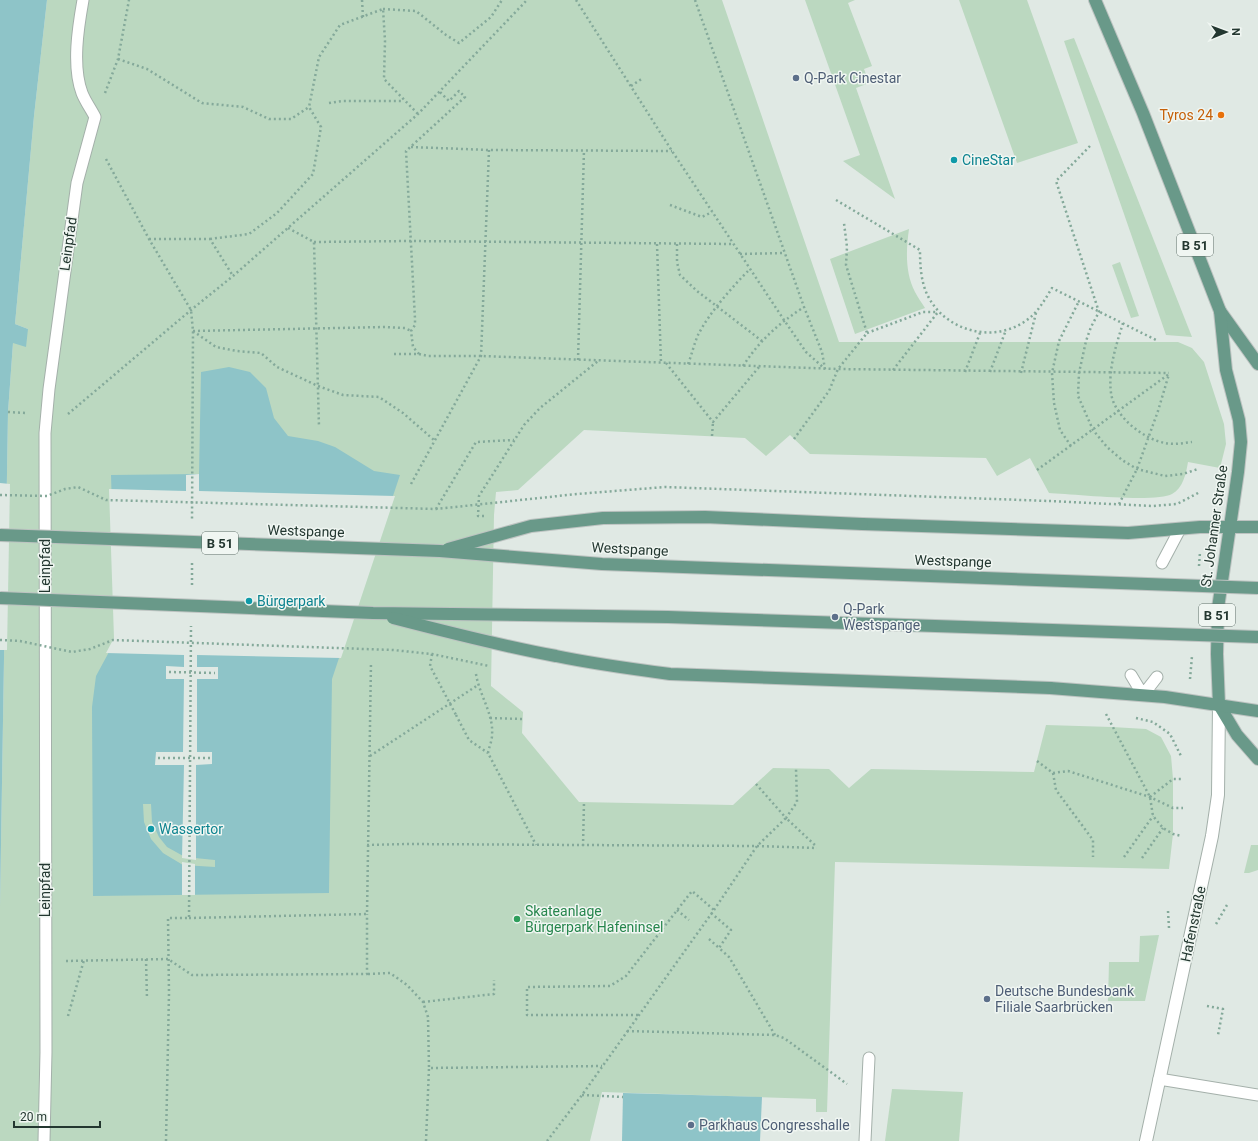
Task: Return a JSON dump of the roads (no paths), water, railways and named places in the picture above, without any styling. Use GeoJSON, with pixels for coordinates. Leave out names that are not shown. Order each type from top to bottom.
{"type":"FeatureCollection","features":[{"type":"Feature","properties":{"kind":"main road","name":"St. Johanner Straße"},"geometry":{"type":"LineString","coordinates":[[1095,0],[1143,113],[1220,311],[1258,364]]}},
{"type":"Feature","properties":{"kind":"main road","name":"St. Johanner Straße"},"geometry":{"type":"LineString","coordinates":[[1220,311],[1226,370],[1239,420],[1241,442],[1218,608],[1216,654],[1219,705],[1237,735],[1258,759]]}},
{"type":"Feature","properties":{"kind":"main road"},"geometry":{"type":"LineString","coordinates":[[440,551],[531,526],[603,518],[705,517],[1128,533],[1180,529],[1258,527]]}},
{"type":"Feature","properties":{"kind":"main road","name":"Westspange"},"geometry":{"type":"LineString","coordinates":[[0,535],[440,551],[602,564],[1258,588]]}},
{"type":"Feature","properties":{"kind":"main road"},"geometry":{"type":"LineString","coordinates":[[0,598],[372,613],[668,617],[1258,637]]}},
{"type":"Feature","properties":{"kind":"main road"},"geometry":{"type":"LineString","coordinates":[[372,613],[556,656],[622,668],[670,674],[1050,688],[1165,697],[1258,711]]}},
{"type":"Feature","properties":{"kind":"street","name":"Hafenstraße"},"geometry":{"type":"LineString","coordinates":[[1146,1141],[1212,836],[1218,795],[1219,705]]}},
{"type":"Feature","properties":{"kind":"lane","name":"Leinpfad"},"geometry":{"type":"LineString","coordinates":[[44,1141],[46,962],[45,434],[50,381],[77,183],[95,117],[82,93],[77,71],[82,0]]}},
{"type":"Feature","properties":{"kind":"lane"},"geometry":{"type":"LineString","coordinates":[[1162,563],[1180,529]]}},
{"type":"Feature","properties":{"kind":"lane"},"geometry":{"type":"LineString","coordinates":[[1131,675],[1143,695],[1157,677]]}},
{"type":"Feature","properties":{"kind":"lane"},"geometry":{"type":"LineString","coordinates":[[865,1141],[869,1058]]}},
{"type":"Feature","properties":{"kind":"lane"},"geometry":{"type":"LineString","coordinates":[[1159,1079],[1258,1095]]}},
{"type":"Feature","properties":{"kind":"water"},"geometry":{"type":"Polygon","coordinates":[[[0,0],[47,0],[34,116],[15,324],[28,329],[26,347],[13,343],[8,412],[0,907],[0,0]]]}},
{"type":"Feature","properties":{"kind":"water"},"geometry":{"type":"Polygon","coordinates":[[[229,367],[250,372],[266,388],[274,418],[288,436],[318,441],[335,447],[374,471],[400,475],[332,679],[329,893],[93,896],[92,707],[96,676],[116,639],[111,475],[199,474],[201,372],[229,367]],[[143,804],[144,822],[151,839],[163,853],[183,865],[215,867],[215,860],[185,857],[167,847],[159,837],[152,822],[151,804],[143,804]]]}},
{"type":"Feature","properties":{"kind":"water","name":"Parkhaus Congresshalle"},"geometry":{"type":"Polygon","coordinates":[[[623,1093],[762,1097],[760,1141],[622,1141],[623,1093]]]}},
{"type":"Feature","properties":{"kind":"place","name":"Q-Park Cinestar"},"geometry":{"type":"Point","coordinates":[796,78]}},
{"type":"Feature","properties":{"kind":"place","name":"Tyros 24"},"geometry":{"type":"Point","coordinates":[1221,115]}},
{"type":"Feature","properties":{"kind":"place","name":"CineStar"},"geometry":{"type":"Point","coordinates":[954,160]}},
{"type":"Feature","properties":{"kind":"place","name":"Bürgerpark"},"geometry":{"type":"Point","coordinates":[249,601]}},
{"type":"Feature","properties":{"kind":"place","name":"Q-Park Westspange"},"geometry":{"type":"Point","coordinates":[835,617]}},
{"type":"Feature","properties":{"kind":"place","name":"Wassertor"},"geometry":{"type":"Point","coordinates":[151,829]}},
{"type":"Feature","properties":{"kind":"place","name":"Skateanlage Bürgerpark Hafeninsel"},"geometry":{"type":"Point","coordinates":[517,919]}},
{"type":"Feature","properties":{"kind":"place","name":"Deutsche Bundesbank Filiale Saarbrücken"},"geometry":{"type":"Point","coordinates":[987,999]}},
{"type":"Feature","properties":{"kind":"place","name":"Parkhaus Congresshalle"},"geometry":{"type":"Point","coordinates":[691,1125]}}]}
